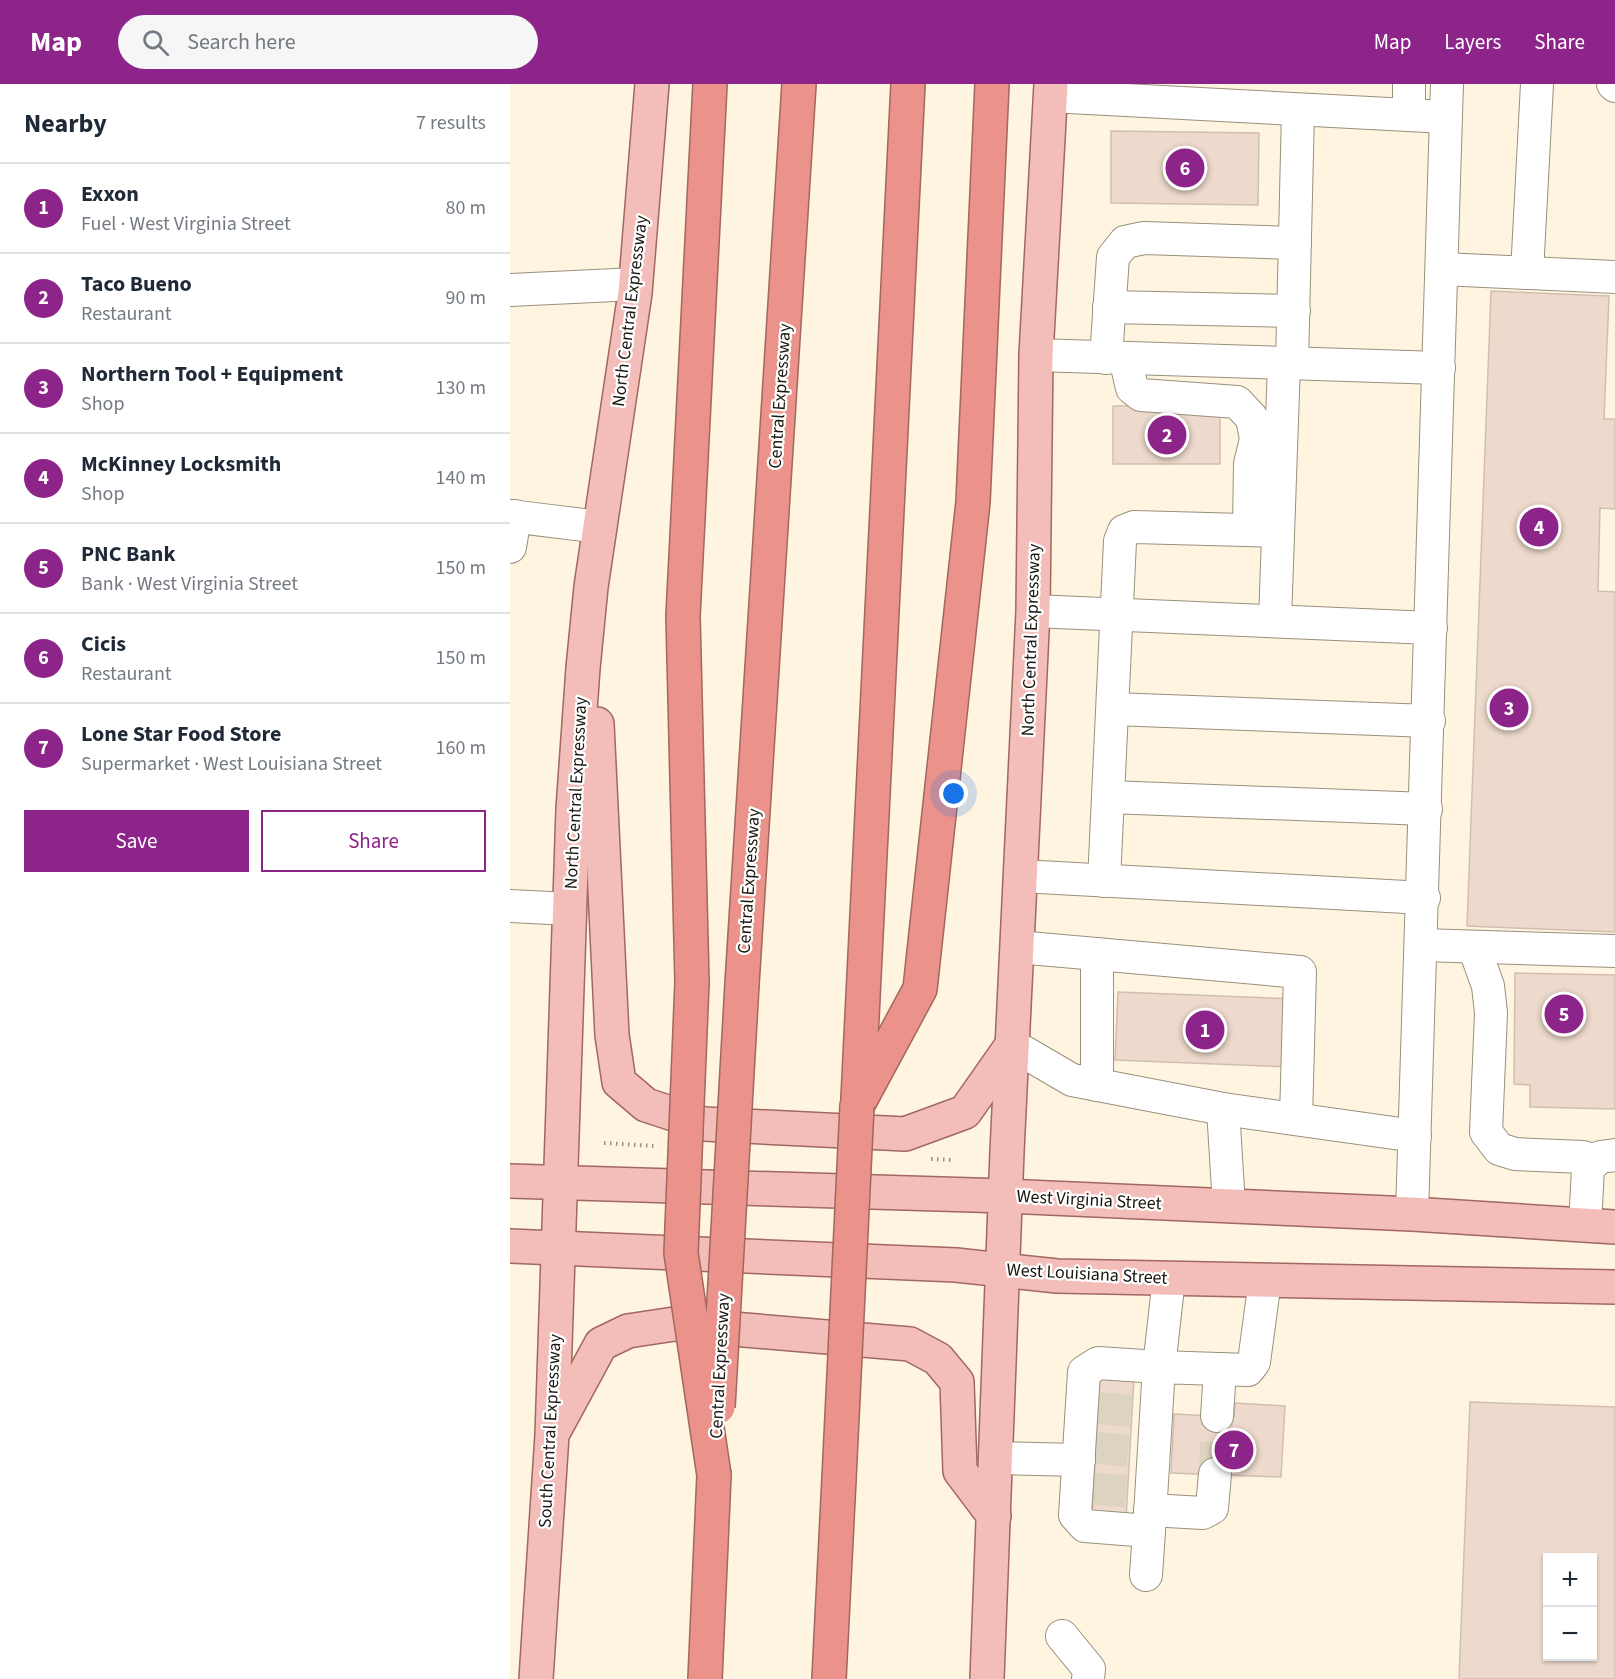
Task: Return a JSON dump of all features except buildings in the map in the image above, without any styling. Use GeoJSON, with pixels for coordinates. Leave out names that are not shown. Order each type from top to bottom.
{"type":"FeatureCollection","features":[{"type":"Feature","properties":{"kind":"highway"},"geometry":{"type":"LineString","coordinates":[[710,84],[683,616],[692,981],[681,1253],[714,1475]]}},
{"type":"Feature","properties":{"kind":"highway","name":"Central Expressway"},"geometry":{"type":"LineString","coordinates":[[705,1679],[714,1475],[742,984],[800,84]]}},
{"type":"Feature","properties":{"kind":"highway"},"geometry":{"type":"LineString","coordinates":[[829,1679],[908,84]]}},
{"type":"Feature","properties":{"kind":"highway"},"geometry":{"type":"LineString","coordinates":[[857,1106],[920,989],[973,502],[992,84]]}},
{"type":"Feature","properties":{"kind":"main road","name":"North Central Expressway"},"geometry":{"type":"LineString","coordinates":[[562,1183],[570,909],[582,668],[591,587],[636,284],[652,84]]}},
{"type":"Feature","properties":{"kind":"main road","name":"North Central Expressway"},"geometry":{"type":"LineString","coordinates":[[1006,1196],[1034,611],[1036,355],[1051,90]]}},
{"type":"Feature","properties":{"kind":"main road"},"geometry":{"type":"LineString","coordinates":[[591,587],[612,1035],[619,1082],[645,1105],[704,1124],[905,1134],[965,1112],[1012,1045]]}},
{"type":"Feature","properties":{"kind":"main road","name":"West Virginia Street"},"geometry":{"type":"LineString","coordinates":[[510,1181],[1006,1196],[1412,1214],[1600,1226]]}},
{"type":"Feature","properties":{"kind":"main road","name":"South Central Expressway"},"geometry":{"type":"LineString","coordinates":[[536,1679],[537,1635],[552,1435],[562,1183]]}},
{"type":"Feature","properties":{"kind":"main road"},"geometry":{"type":"LineString","coordinates":[[987,1679],[1006,1196]]}},
{"type":"Feature","properties":{"kind":"main road","name":"West Louisiana Street"},"geometry":{"type":"LineString","coordinates":[[510,1246],[956,1265],[1058,1276],[1615,1287]]}},
{"type":"Feature","properties":{"kind":"main road"},"geometry":{"type":"LineString","coordinates":[[552,1435],[601,1344],[628,1331],[674,1324],[910,1344],[938,1359],[957,1382],[960,1471],[994,1516]]}},
{"type":"Feature","properties":{"kind":"lane"},"geometry":{"type":"LineString","coordinates":[[1409,84],[1409,115]]}},
{"type":"Feature","properties":{"kind":"lane"},"geometry":{"type":"LineString","coordinates":[[1412,1214],[1424,898],[1448,84]]}},
{"type":"Feature","properties":{"kind":"lane"},"geometry":{"type":"LineString","coordinates":[[1527,273],[1537,84]]}},
{"type":"Feature","properties":{"kind":"lane"},"geometry":{"type":"LineString","coordinates":[[1051,90],[1142,93],[1298,111],[1446,117]]}},
{"type":"Feature","properties":{"kind":"lane"},"geometry":{"type":"LineString","coordinates":[[1264,531],[1294,310],[1298,111]]}},
{"type":"Feature","properties":{"kind":"lane"},"geometry":{"type":"LineString","coordinates":[[1275,621],[1264,531],[1250,464],[1256,439],[1252,418],[1236,402],[1141,395],[1132,388],[1115,358],[1109,307],[1113,257],[1125,242],[1144,238],[1295,243]]}},
{"type":"Feature","properties":{"kind":"lane"},"geometry":{"type":"LineString","coordinates":[[1442,269],[1615,278]]}},
{"type":"Feature","properties":{"kind":"lane"},"geometry":{"type":"LineString","coordinates":[[510,290],[636,284]]}},
{"type":"Feature","properties":{"kind":"lane"},"geometry":{"type":"LineString","coordinates":[[1109,307],[1294,310]]}},
{"type":"Feature","properties":{"kind":"lane"},"geometry":{"type":"LineString","coordinates":[[1036,355],[1439,368]]}},
{"type":"Feature","properties":{"kind":"lane"},"geometry":{"type":"LineString","coordinates":[[510,547],[512,516],[600,527]]}},
{"type":"Feature","properties":{"kind":"lane"},"geometry":{"type":"LineString","coordinates":[[1104,881],[1120,541],[1124,531],[1134,527],[1264,531]]}},
{"type":"Feature","properties":{"kind":"lane"},"geometry":{"type":"LineString","coordinates":[[1034,611],[1431,628]]}},
{"type":"Feature","properties":{"kind":"lane"},"geometry":{"type":"LineString","coordinates":[[1113,709],[1429,721]]}},
{"type":"Feature","properties":{"kind":"lane"},"geometry":{"type":"LineString","coordinates":[[1109,797],[1426,809]]}},
{"type":"Feature","properties":{"kind":"lane"},"geometry":{"type":"LineString","coordinates":[[1021,876],[1424,898]]}},
{"type":"Feature","properties":{"kind":"lane"},"geometry":{"type":"LineString","coordinates":[[510,906],[570,909]]}},
{"type":"Feature","properties":{"kind":"lane"},"geometry":{"type":"LineString","coordinates":[[1422,945],[1615,951]]}},
{"type":"Feature","properties":{"kind":"lane"},"geometry":{"type":"LineString","coordinates":[[1017,946],[1299,972],[1296,1119]]}},
{"type":"Feature","properties":{"kind":"lane"},"geometry":{"type":"LineString","coordinates":[[1474,946],[1488,986],[1491,1013],[1486,1132],[1499,1149],[1515,1154],[1583,1157],[1602,1161],[1600,1226]]}},
{"type":"Feature","properties":{"kind":"lane"},"geometry":{"type":"LineString","coordinates":[[1097,954],[1097,1084]]}},
{"type":"Feature","properties":{"kind":"lane"},"geometry":{"type":"LineString","coordinates":[[1012,1045],[1072,1080],[1223,1109],[1415,1136]]}},
{"type":"Feature","properties":{"kind":"lane"},"geometry":{"type":"LineString","coordinates":[[1223,1109],[1229,1206]]}},
{"type":"Feature","properties":{"kind":"lane"},"geometry":{"type":"LineString","coordinates":[[1146,1575],[1142,1452],[1144,1411],[1160,1366],[1169,1278]]}},
{"type":"Feature","properties":{"kind":"lane"},"geometry":{"type":"LineString","coordinates":[[1215,1474],[1212,1508],[1203,1514],[1144,1506],[1085,1526],[1075,1515],[1085,1467],[1090,1408],[1084,1372],[1098,1363],[1248,1370],[1254,1362],[1265,1280]]}},
{"type":"Feature","properties":{"kind":"lane"},"geometry":{"type":"LineString","coordinates":[[1217,1416],[1220,1369]]}},
{"type":"Feature","properties":{"kind":"lane"},"geometry":{"type":"LineString","coordinates":[[996,1458],[1085,1467]]}},
{"type":"Feature","properties":{"kind":"lane"},"geometry":{"type":"LineString","coordinates":[[1062,1636],[1089,1669],[1088,1679]]}},
{"type":"Feature","properties":{"kind":"tunnel"},"geometry":{"type":"LineString","coordinates":[[1099,1408],[1132,1411]]}},
{"type":"Feature","properties":{"kind":"tunnel"},"geometry":{"type":"LineString","coordinates":[[1215,1474],[1217,1416]]}},
{"type":"Feature","properties":{"kind":"tunnel"},"geometry":{"type":"LineString","coordinates":[[1096,1448],[1130,1451]]}},
{"type":"Feature","properties":{"kind":"tunnel"},"geometry":{"type":"LineString","coordinates":[[1094,1489],[1127,1491]]}},
{"type":"Feature","properties":{"kind":"place","name":"Cicis"},"geometry":{"type":"Point","coordinates":[1185,168]}},
{"type":"Feature","properties":{"kind":"place","name":"Taco Bueno"},"geometry":{"type":"Point","coordinates":[1167,435]}},
{"type":"Feature","properties":{"kind":"place","name":"McKinney Locksmith"},"geometry":{"type":"Point","coordinates":[1539,527]}},
{"type":"Feature","properties":{"kind":"place","name":"Northern Tool + Equipment"},"geometry":{"type":"Point","coordinates":[1509,708]}},
{"type":"Feature","properties":{"kind":"place","name":"PNC Bank"},"geometry":{"type":"Point","coordinates":[1564,1014]}},
{"type":"Feature","properties":{"kind":"place","name":"Exxon"},"geometry":{"type":"Point","coordinates":[1205,1030]}},
{"type":"Feature","properties":{"kind":"place","name":"Lone Star Food Store"},"geometry":{"type":"Point","coordinates":[1234,1450]}}]}
